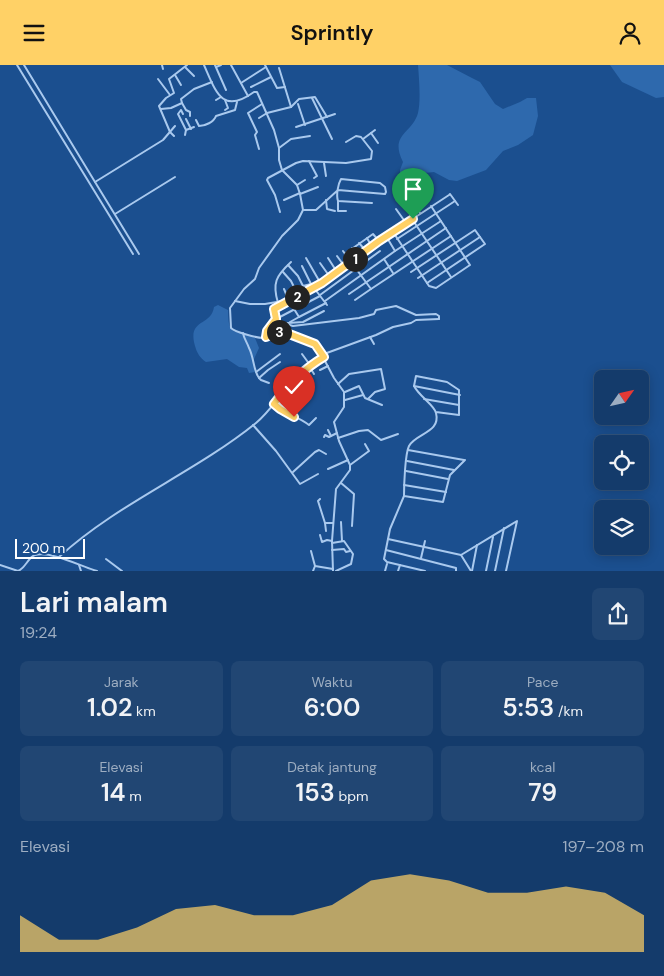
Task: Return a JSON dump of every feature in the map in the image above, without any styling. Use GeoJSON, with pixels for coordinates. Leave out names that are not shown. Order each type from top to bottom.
{"type":"FeatureCollection","features":[{"type":"Feature","properties":{"kind":"street"},"geometry":{"type":"LineString","coordinates":[[17,65],[79,162],[95,182],[139,254]]}},
{"type":"Feature","properties":{"kind":"street"},"geometry":{"type":"LineString","coordinates":[[24,65],[132,254]]}},
{"type":"Feature","properties":{"kind":"street"},"geometry":{"type":"LineString","coordinates":[[162,65],[163,69]]}},
{"type":"Feature","properties":{"kind":"street"},"geometry":{"type":"LineString","coordinates":[[204,65],[212,83],[225,100],[237,102],[256,92],[267,113],[279,147],[279,160],[282,170],[296,185],[303,210],[298,220],[282,236],[259,268],[255,279],[244,289],[230,308],[230,324],[234,331],[259,338],[284,332],[314,343],[317,346],[344,392],[345,400],[342,410],[335,421],[338,438],[352,467]]}},
{"type":"Feature","properties":{"kind":"street"},"geometry":{"type":"LineString","coordinates":[[221,65],[215,66],[226,90]]}},
{"type":"Feature","properties":{"kind":"street"},"geometry":{"type":"LineString","coordinates":[[231,65],[248,96]]}},
{"type":"Feature","properties":{"kind":"street"},"geometry":{"type":"LineString","coordinates":[[174,136],[170,132],[159,105],[174,93],[169,80],[175,75],[186,66],[194,76]]}},
{"type":"Feature","properties":{"kind":"street"},"geometry":{"type":"LineString","coordinates":[[241,83],[265,66],[277,88],[285,87]]}},
{"type":"Feature","properties":{"kind":"street"},"geometry":{"type":"LineString","coordinates":[[279,68],[292,107]]}},
{"type":"Feature","properties":{"kind":"street"},"geometry":{"type":"LineString","coordinates":[[175,75],[180,85]]}},
{"type":"Feature","properties":{"kind":"street"},"geometry":{"type":"LineString","coordinates":[[251,87],[272,77]]}},
{"type":"Feature","properties":{"kind":"street"},"geometry":{"type":"LineString","coordinates":[[158,79],[170,96]]}},
{"type":"Feature","properties":{"kind":"street"},"geometry":{"type":"LineString","coordinates":[[185,135],[186,129],[178,114],[182,112],[181,99],[187,93],[212,83]]}},
{"type":"Feature","properties":{"kind":"street"},"geometry":{"type":"LineString","coordinates":[[216,99],[221,97]]}},
{"type":"Feature","properties":{"kind":"street"},"geometry":{"type":"LineString","coordinates":[[312,98],[332,139]]}},
{"type":"Feature","properties":{"kind":"street"},"geometry":{"type":"LineString","coordinates":[[259,118],[267,113],[292,107],[299,99],[312,98],[317,98],[327,117]]}},
{"type":"Feature","properties":{"kind":"street"},"geometry":{"type":"LineString","coordinates":[[225,100],[228,108],[225,110]]}},
{"type":"Feature","properties":{"kind":"street"},"geometry":{"type":"LineString","coordinates":[[196,119],[199,127],[204,126],[214,120],[216,116],[235,110],[237,102]]}},
{"type":"Feature","properties":{"kind":"street"},"geometry":{"type":"LineString","coordinates":[[160,109],[172,107],[180,103]]}},
{"type":"Feature","properties":{"kind":"street"},"geometry":{"type":"LineString","coordinates":[[180,103],[186,110],[190,111],[190,116]]}},
{"type":"Feature","properties":{"kind":"street"},"geometry":{"type":"LineString","coordinates":[[259,149],[255,135],[257,132],[248,113],[262,104]]}},
{"type":"Feature","properties":{"kind":"street"},"geometry":{"type":"LineString","coordinates":[[298,104],[305,125]]}},
{"type":"Feature","properties":{"kind":"street"},"geometry":{"type":"LineString","coordinates":[[296,127],[335,114]]}},
{"type":"Feature","properties":{"kind":"street"},"geometry":{"type":"LineString","coordinates":[[186,119],[192,128],[186,129]]}},
{"type":"Feature","properties":{"kind":"street"},"geometry":{"type":"LineString","coordinates":[[95,182],[163,140],[175,126]]}},
{"type":"Feature","properties":{"kind":"street"},"geometry":{"type":"LineString","coordinates":[[363,139],[374,130]]}},
{"type":"Feature","properties":{"kind":"street"},"geometry":{"type":"LineString","coordinates":[[371,133],[378,143]]}},
{"type":"Feature","properties":{"kind":"street"},"geometry":{"type":"LineString","coordinates":[[279,147],[291,139],[310,136]]}},
{"type":"Feature","properties":{"kind":"street"},"geometry":{"type":"LineString","coordinates":[[280,212],[275,195],[267,180],[268,178],[296,163],[309,161],[346,163],[370,160],[372,151],[363,139],[356,136],[346,142]]}},
{"type":"Feature","properties":{"kind":"street"},"geometry":{"type":"LineString","coordinates":[[309,161],[317,175],[314,178]]}},
{"type":"Feature","properties":{"kind":"street"},"geometry":{"type":"LineString","coordinates":[[324,163],[326,176]]}},
{"type":"Feature","properties":{"kind":"street"},"geometry":{"type":"LineString","coordinates":[[115,214],[175,177]]}},
{"type":"Feature","properties":{"kind":"street"},"geometry":{"type":"LineString","coordinates":[[296,185],[305,180]]}},
{"type":"Feature","properties":{"kind":"street"},"geometry":{"type":"LineString","coordinates":[[303,210],[316,210],[338,190],[385,194],[386,190],[380,183],[340,180],[338,190],[338,211],[346,211]]}},
{"type":"Feature","properties":{"kind":"street"},"geometry":{"type":"LineString","coordinates":[[284,200],[318,187]]}},
{"type":"Feature","properties":{"kind":"street"},"geometry":{"type":"LineString","coordinates":[[276,319],[274,309],[321,284],[386,236],[450,194],[458,205]]}},
{"type":"Feature","properties":{"kind":"street"},"geometry":{"type":"LineString","coordinates":[[411,199],[420,214]]}},
{"type":"Feature","properties":{"kind":"street"},"geometry":{"type":"LineString","coordinates":[[326,200],[327,209],[335,211]]}},
{"type":"Feature","properties":{"kind":"street"},"geometry":{"type":"LineString","coordinates":[[338,201],[372,203]]}},
{"type":"Feature","properties":{"kind":"street"},"geometry":{"type":"LineString","coordinates":[[397,239],[455,201]]}},
{"type":"Feature","properties":{"kind":"street"},"geometry":{"type":"LineString","coordinates":[[403,204],[451,278]]}},
{"type":"Feature","properties":{"kind":"street"},"geometry":{"type":"LineString","coordinates":[[393,232],[429,286],[434,288],[451,278],[470,265],[431,207]]}},
{"type":"Feature","properties":{"kind":"street"},"geometry":{"type":"LineString","coordinates":[[396,209],[406,223]]}},
{"type":"Feature","properties":{"kind":"street"},"geometry":{"type":"LineString","coordinates":[[288,323],[326,303],[362,274],[441,221]]}},
{"type":"Feature","properties":{"kind":"street"},"geometry":{"type":"LineString","coordinates":[[349,294],[446,228]]}},
{"type":"Feature","properties":{"kind":"street"},"geometry":{"type":"LineString","coordinates":[[411,272],[475,230],[485,244],[427,283]]}},
{"type":"Feature","properties":{"kind":"street"},"geometry":{"type":"LineString","coordinates":[[371,289],[357,267],[344,252],[373,234],[379,241]]}},
{"type":"Feature","properties":{"kind":"street"},"geometry":{"type":"LineString","coordinates":[[386,236],[396,251]]}},
{"type":"Feature","properties":{"kind":"street"},"geometry":{"type":"LineString","coordinates":[[355,300],[451,236]]}},
{"type":"Feature","properties":{"kind":"street"},"geometry":{"type":"LineString","coordinates":[[418,278],[480,237]]}},
{"type":"Feature","properties":{"kind":"street"},"geometry":{"type":"LineString","coordinates":[[367,238],[372,247]]}},
{"type":"Feature","properties":{"kind":"street"},"geometry":{"type":"LineString","coordinates":[[359,243],[366,251]]}},
{"type":"Feature","properties":{"kind":"street"},"geometry":{"type":"LineString","coordinates":[[352,248],[358,257]]}},
{"type":"Feature","properties":{"kind":"street"},"geometry":{"type":"LineString","coordinates":[[266,337],[267,331],[276,319],[320,295],[380,251]]}},
{"type":"Feature","properties":{"kind":"street"},"geometry":{"type":"LineString","coordinates":[[337,256],[345,267]]}},
{"type":"Feature","properties":{"kind":"street"},"geometry":{"type":"LineString","coordinates":[[306,258],[321,284]]}},
{"type":"Feature","properties":{"kind":"street"},"geometry":{"type":"LineString","coordinates":[[328,258],[337,272]]}},
{"type":"Feature","properties":{"kind":"street"},"geometry":{"type":"LineString","coordinates":[[384,259],[393,273]]}},
{"type":"Feature","properties":{"kind":"street"},"geometry":{"type":"LineString","coordinates":[[278,303],[274,287],[283,271],[291,262]]}},
{"type":"Feature","properties":{"kind":"street"},"geometry":{"type":"LineString","coordinates":[[320,263],[330,277]]}},
{"type":"Feature","properties":{"kind":"street"},"geometry":{"type":"LineString","coordinates":[[288,265],[298,276],[304,287],[311,284]]}},
{"type":"Feature","properties":{"kind":"street"},"geometry":{"type":"LineString","coordinates":[[302,266],[311,284],[326,303]]}},
{"type":"Feature","properties":{"kind":"street"},"geometry":{"type":"LineString","coordinates":[[283,271],[291,281],[299,297]]}},
{"type":"Feature","properties":{"kind":"street"},"geometry":{"type":"LineString","coordinates":[[284,289],[289,301]]}},
{"type":"Feature","properties":{"kind":"street"},"geometry":{"type":"LineString","coordinates":[[235,301],[250,304],[289,301]]}},
{"type":"Feature","properties":{"kind":"street"},"geometry":{"type":"LineString","coordinates":[[59,557],[79,539],[108,519],[195,465],[253,425],[309,366],[323,356],[393,327],[416,320],[438,319],[440,317],[436,314],[416,315],[394,306],[376,310],[375,314],[359,318],[293,326],[283,323]]}},
{"type":"Feature","properties":{"kind":"street"},"geometry":{"type":"LineString","coordinates":[[294,309],[299,317]]}},
{"type":"Feature","properties":{"kind":"street"},"geometry":{"type":"LineString","coordinates":[[272,325],[303,322],[324,311]]}},
{"type":"Feature","properties":{"kind":"street"},"geometry":{"type":"LineString","coordinates":[[243,333],[259,378],[261,381],[269,383]]}},
{"type":"Feature","properties":{"kind":"street"},"geometry":{"type":"LineString","coordinates":[[370,337],[374,344]]}},
{"type":"Feature","properties":{"kind":"street"},"geometry":{"type":"LineString","coordinates":[[256,372],[280,354]]}},
{"type":"Feature","properties":{"kind":"street"},"geometry":{"type":"LineString","coordinates":[[302,354],[314,374]]}},
{"type":"Feature","properties":{"kind":"street"},"geometry":{"type":"LineString","coordinates":[[259,378],[280,362]]}},
{"type":"Feature","properties":{"kind":"street"},"geometry":{"type":"LineString","coordinates":[[320,370],[328,366]]}},
{"type":"Feature","properties":{"kind":"street"},"geometry":{"type":"LineString","coordinates":[[338,384],[349,374],[381,369],[384,390],[375,392],[368,399]]}},
{"type":"Feature","properties":{"kind":"street"},"geometry":{"type":"LineString","coordinates":[[385,571],[387,562],[384,559],[390,529],[404,496],[410,444],[434,427],[436,412],[414,387],[416,376],[447,382],[458,389],[460,395],[459,415],[436,412]]}},
{"type":"Feature","properties":{"kind":"street"},"geometry":{"type":"LineString","coordinates":[[283,377],[288,387]]}},
{"type":"Feature","properties":{"kind":"street"},"geometry":{"type":"LineString","coordinates":[[277,382],[284,391]]}},
{"type":"Feature","properties":{"kind":"street"},"geometry":{"type":"LineString","coordinates":[[344,392],[358,386],[363,395],[368,399],[382,405]]}},
{"type":"Feature","properties":{"kind":"street"},"geometry":{"type":"LineString","coordinates":[[414,387],[460,395]]}},
{"type":"Feature","properties":{"kind":"street"},"geometry":{"type":"LineString","coordinates":[[419,394],[420,388]]}},
{"type":"Feature","properties":{"kind":"street"},"geometry":{"type":"LineString","coordinates":[[345,400],[363,395]]}},
{"type":"Feature","properties":{"kind":"street"},"geometry":{"type":"LineString","coordinates":[[422,398],[460,405]]}},
{"type":"Feature","properties":{"kind":"street"},"geometry":{"type":"LineString","coordinates":[[274,404],[309,425],[316,418]]}},
{"type":"Feature","properties":{"kind":"street"},"geometry":{"type":"LineString","coordinates":[[253,425],[301,484],[318,474]]}},
{"type":"Feature","properties":{"kind":"street"},"geometry":{"type":"LineString","coordinates":[[338,438],[368,429],[381,441],[398,433]]}},
{"type":"Feature","properties":{"kind":"street"},"geometry":{"type":"LineString","coordinates":[[328,430],[331,435]]}},
{"type":"Feature","properties":{"kind":"street"},"geometry":{"type":"LineString","coordinates":[[324,437],[325,435],[337,433]]}},
{"type":"Feature","properties":{"kind":"street"},"geometry":{"type":"LineString","coordinates":[[334,571],[332,542],[336,489],[352,467],[370,450],[365,444]]}},
{"type":"Feature","properties":{"kind":"street"},"geometry":{"type":"LineString","coordinates":[[404,496],[443,503],[448,479],[454,470],[465,460],[408,450]]}},
{"type":"Feature","properties":{"kind":"street"},"geometry":{"type":"LineString","coordinates":[[292,472],[315,452],[319,451],[326,454]]}},
{"type":"Feature","properties":{"kind":"street"},"geometry":{"type":"LineString","coordinates":[[328,469],[348,460]]}},
{"type":"Feature","properties":{"kind":"street"},"geometry":{"type":"LineString","coordinates":[[407,461],[454,470]]}},
{"type":"Feature","properties":{"kind":"street"},"geometry":{"type":"LineString","coordinates":[[406,471],[448,479]]}},
{"type":"Feature","properties":{"kind":"street"},"geometry":{"type":"LineString","coordinates":[[341,483],[354,494],[352,526]]}},
{"type":"Feature","properties":{"kind":"street"},"geometry":{"type":"LineString","coordinates":[[404,485],[446,492]]}},
{"type":"Feature","properties":{"kind":"street"},"geometry":{"type":"LineString","coordinates":[[320,499],[318,501],[319,507],[326,531]]}},
{"type":"Feature","properties":{"kind":"street"},"geometry":{"type":"LineString","coordinates":[[461,555],[517,521],[506,571]]}},
{"type":"Feature","properties":{"kind":"street"},"geometry":{"type":"LineString","coordinates":[[315,566],[334,571],[346,567],[352,562],[353,554],[342,541],[341,522]]}},
{"type":"Feature","properties":{"kind":"street"},"geometry":{"type":"LineString","coordinates":[[325,523],[333,523]]}},
{"type":"Feature","properties":{"kind":"street"},"geometry":{"type":"LineString","coordinates":[[495,571],[504,529]]}},
{"type":"Feature","properties":{"kind":"street"},"geometry":{"type":"LineString","coordinates":[[320,535],[322,542],[342,541]]}},
{"type":"Feature","properties":{"kind":"street"},"geometry":{"type":"LineString","coordinates":[[486,571],[493,536]]}},
{"type":"Feature","properties":{"kind":"street"},"geometry":{"type":"LineString","coordinates":[[388,539],[461,555],[472,571]]}},
{"type":"Feature","properties":{"kind":"street"},"geometry":{"type":"LineString","coordinates":[[420,557],[425,541]]}},
{"type":"Feature","properties":{"kind":"street"},"geometry":{"type":"LineString","coordinates":[[472,571],[477,545]]}},
{"type":"Feature","properties":{"kind":"street"},"geometry":{"type":"LineString","coordinates":[[332,550],[344,549],[346,552],[350,551]]}},
{"type":"Feature","properties":{"kind":"street"},"geometry":{"type":"LineString","coordinates":[[386,550],[420,557],[456,568],[456,571]]}},
{"type":"Feature","properties":{"kind":"street"},"geometry":{"type":"LineString","coordinates":[[311,551],[315,566],[313,571]]}},
{"type":"Feature","properties":{"kind":"street"},"geometry":{"type":"LineString","coordinates":[[0,565],[15,571],[23,569],[34,556],[59,557],[97,571]]}},
{"type":"Feature","properties":{"kind":"street"},"geometry":{"type":"LineString","coordinates":[[106,559],[122,571]]}},
{"type":"Feature","properties":{"kind":"street"},"geometry":{"type":"LineString","coordinates":[[387,562],[425,571]]}},
{"type":"Feature","properties":{"kind":"street"},"geometry":{"type":"LineString","coordinates":[[80,565],[81,571]]}},
{"type":"Feature","properties":{"kind":"street"},"geometry":{"type":"LineString","coordinates":[[398,571],[400,565]]}},
{"type":"Feature","properties":{"kind":"street"},"geometry":{"type":"LineString","coordinates":[[404,571],[406,567]]}},
{"type":"Feature","properties":{"kind":"shaded area"},"geometry":{"type":"Polygon","coordinates":[[[418,65],[447,65],[480,82],[495,104],[503,109],[527,98],[536,98],[538,116],[533,135],[518,145],[503,151],[486,170],[457,181],[449,180],[434,172],[416,174],[409,178],[400,178],[403,162],[399,153],[400,140],[415,120],[419,108],[418,65]]]}},
{"type":"Feature","properties":{"kind":"shaded area"},"geometry":{"type":"Polygon","coordinates":[[[610,65],[664,65],[664,97],[656,98],[622,82],[610,65]]]}},
{"type":"Feature","properties":{"kind":"shaded area"},"geometry":{"type":"Polygon","coordinates":[[[218,305],[228,310],[228,320],[232,330],[255,338],[259,348],[254,359],[255,372],[249,373],[247,368],[239,367],[227,359],[206,362],[198,353],[193,337],[194,331],[209,318],[214,307],[218,305]]]}},
{"type":"Feature","properties":{"kind":"route"},"geometry":{"type":"LineString","coordinates":[[294,417],[274,404],[310,365],[324,357],[315,344],[284,332],[278,332],[266,337],[267,331],[276,319],[274,309],[322,283],[386,236],[413,219]]}}]}
